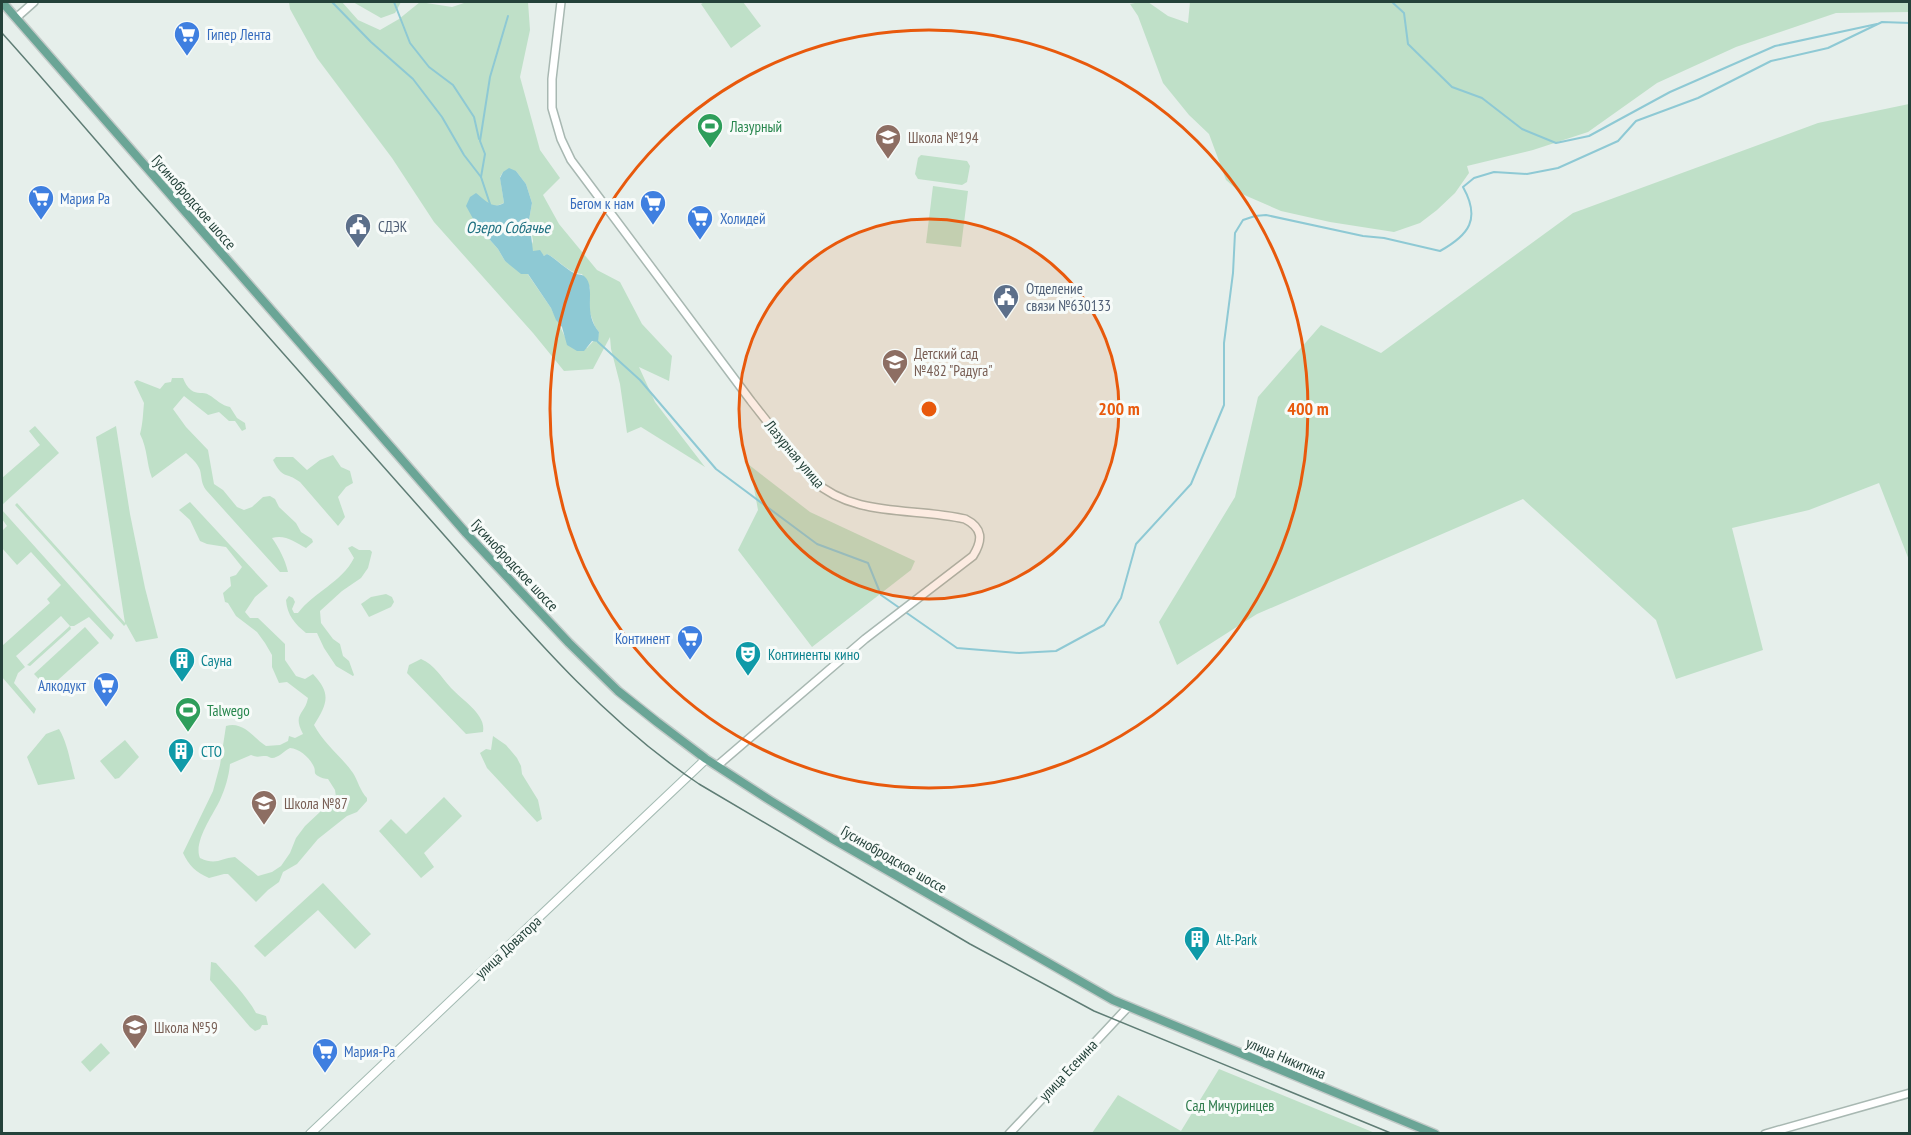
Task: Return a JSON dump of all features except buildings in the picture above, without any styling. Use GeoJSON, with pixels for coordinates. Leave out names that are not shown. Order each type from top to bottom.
{"type":"FeatureCollection","features":[{"type":"Feature","properties":{"kind":"main road","name":"Гусинобродское шоссе"},"geometry":{"type":"LineString","coordinates":[[2,2],[474,542],[569,643],[618,691],[706,759],[831,838],[1128,1007]]}},
{"type":"Feature","properties":{"kind":"main road","name":"улица Доватора"},"geometry":{"type":"LineString","coordinates":[[310,1134],[706,759]]}},
{"type":"Feature","properties":{"kind":"main road","name":"улица Никитина"},"geometry":{"type":"LineString","coordinates":[[1128,1007],[1435,1134]]}},
{"type":"Feature","properties":{"kind":"street"},"geometry":{"type":"LineString","coordinates":[[16,18],[34,2]]}},
{"type":"Feature","properties":{"kind":"street","name":"Лазурная улица"},"geometry":{"type":"LineString","coordinates":[[561,2],[552,79],[552,108],[561,139],[571,160],[813,480],[824,490],[856,504],[965,519],[973,523],[980,535],[981,544],[973,556],[865,639],[717,766]]}},
{"type":"Feature","properties":{"kind":"street","name":"улица Есенина"},"geometry":{"type":"LineString","coordinates":[[1009,1134],[1128,1007]]}},
{"type":"Feature","properties":{"kind":"street"},"geometry":{"type":"LineString","coordinates":[[1765,1134],[1910,1093]]}},
{"type":"Feature","properties":{"kind":"green space"},"geometry":{"type":"Polygon","coordinates":[[[289,2],[342,2],[358,20],[380,30],[399,19],[420,2],[452,7],[467,2],[528,2],[530,30],[520,77],[540,150],[560,178],[543,195],[559,224],[597,270],[620,282],[642,324],[672,356],[669,381],[639,367],[655,402],[705,467],[641,427],[627,433],[610,337],[593,369],[564,371],[434,222],[392,158],[317,58],[290,9],[289,2]],[[516,171],[503,172],[500,177],[504,203],[496,206],[476,224],[498,249],[505,261],[527,273],[551,308],[566,339],[587,348],[599,332],[589,310],[590,288],[582,274],[568,269],[547,254],[545,256],[533,251],[529,220],[532,203],[526,184],[516,171]]]}},
{"type":"Feature","properties":{"kind":"green space"},"geometry":{"type":"Polygon","coordinates":[[[353,2],[401,2],[395,13],[381,18],[353,2]]]}},
{"type":"Feature","properties":{"kind":"green space"},"geometry":{"type":"Polygon","coordinates":[[[705,2],[743,2],[761,26],[731,48],[701,4],[705,2]]]}},
{"type":"Feature","properties":{"kind":"green space"},"geometry":{"type":"Polygon","coordinates":[[[1148,2],[1168,16],[1188,23],[1190,2],[1909,2],[1910,12],[1836,13],[1736,47],[1657,83],[1588,132],[1533,150],[1467,166],[1469,173],[1455,193],[1437,210],[1420,223],[1394,232],[1330,222],[1281,211],[1242,194],[1226,180],[1209,134],[1189,115],[1163,83],[1138,16],[1130,4],[1148,2]]]}},
{"type":"Feature","properties":{"kind":"green space"},"geometry":{"type":"Polygon","coordinates":[[[1909,104],[1909,560],[1879,483],[1809,510],[1732,528],[1763,650],[1676,679],[1656,620],[1523,499],[1257,614],[1177,665],[1159,622],[1235,497],[1258,397],[1321,325],[1381,353],[1573,213],[1818,123],[1909,104]]]}},
{"type":"Feature","properties":{"kind":"green space"},"geometry":{"type":"Polygon","coordinates":[[[921,155],[967,161],[970,166],[967,182],[962,185],[918,179],[915,174],[918,158],[921,155]]]}},
{"type":"Feature","properties":{"kind":"green space"},"geometry":{"type":"Polygon","coordinates":[[[933,186],[968,191],[961,247],[926,243],[933,186]]]}},
{"type":"Feature","properties":{"kind":"green space"},"geometry":{"type":"Polygon","coordinates":[[[172,378],[183,378],[191,390],[207,394],[230,407],[237,418],[245,423],[246,429],[242,431],[235,421],[229,421],[219,412],[208,415],[184,396],[173,409],[208,450],[214,484],[223,490],[237,507],[244,510],[252,507],[263,497],[270,496],[296,523],[301,532],[312,539],[313,542],[306,548],[286,538],[272,538],[282,554],[288,572],[280,572],[206,490],[199,467],[186,453],[152,478],[140,434],[144,403],[134,382],[137,380],[160,389],[165,383],[171,382],[172,378]]]}},
{"type":"Feature","properties":{"kind":"green space"},"geometry":{"type":"Polygon","coordinates":[[[35,426],[59,453],[2,505],[2,478],[40,445],[29,431],[35,426]]]}},
{"type":"Feature","properties":{"kind":"green space"},"geometry":{"type":"Polygon","coordinates":[[[116,426],[130,514],[158,638],[136,642],[126,624],[124,626],[15,505],[17,503],[125,623],[96,437],[116,426]]]}},
{"type":"Feature","properties":{"kind":"green space"},"geometry":{"type":"Polygon","coordinates":[[[333,455],[341,467],[350,471],[353,483],[346,487],[338,497],[345,517],[338,526],[300,482],[282,473],[273,460],[276,457],[293,457],[307,470],[320,460],[333,455]]]}},
{"type":"Feature","properties":{"kind":"green space"},"geometry":{"type":"Polygon","coordinates":[[[744,461],[810,512],[915,561],[911,570],[812,647],[738,550],[758,510],[751,472],[744,461]]]}},
{"type":"Feature","properties":{"kind":"green space"},"geometry":{"type":"Polygon","coordinates":[[[190,502],[268,586],[255,597],[245,612],[250,618],[258,618],[285,644],[285,660],[296,676],[305,679],[313,674],[323,687],[324,705],[314,725],[353,773],[367,798],[357,812],[347,816],[318,839],[297,864],[283,872],[279,882],[256,902],[228,874],[209,878],[193,868],[183,853],[213,791],[226,726],[243,728],[266,746],[280,745],[288,741],[289,736],[295,738],[303,734],[299,718],[308,698],[287,682],[279,683],[272,667],[272,655],[265,643],[257,632],[236,616],[225,602],[223,593],[231,586],[230,577],[236,575],[242,567],[226,547],[200,541],[190,520],[179,510],[190,502]],[[290,748],[274,758],[251,755],[230,764],[222,796],[201,837],[200,858],[215,861],[235,857],[258,876],[272,872],[281,866],[305,826],[336,797],[335,790],[328,779],[316,775],[310,760],[290,748]]]}},
{"type":"Feature","properties":{"kind":"green space"},"geometry":{"type":"Polygon","coordinates":[[[2,510],[114,635],[111,640],[89,617],[70,626],[61,616],[16,656],[25,667],[18,673],[14,683],[36,709],[34,714],[2,677],[2,646],[50,603],[47,599],[61,585],[31,552],[17,565],[2,548],[2,529],[7,526],[2,519],[2,510]]]}},
{"type":"Feature","properties":{"kind":"green space"},"geometry":{"type":"Polygon","coordinates":[[[352,546],[359,550],[372,552],[368,568],[361,578],[320,611],[321,623],[333,639],[340,644],[343,656],[349,661],[353,676],[336,666],[317,633],[306,633],[295,623],[286,600],[289,596],[293,598],[295,602],[292,609],[294,613],[298,613],[349,566],[354,558],[348,548],[352,546]]]}},
{"type":"Feature","properties":{"kind":"green space"},"geometry":{"type":"Polygon","coordinates":[[[386,594],[392,597],[394,602],[391,607],[369,617],[361,604],[371,597],[386,594]]]}},
{"type":"Feature","properties":{"kind":"green space"},"geometry":{"type":"Polygon","coordinates":[[[70,626],[71,629],[30,666],[27,665],[70,626]]]}},
{"type":"Feature","properties":{"kind":"green space"},"geometry":{"type":"Polygon","coordinates":[[[85,627],[99,643],[48,689],[34,674],[85,627]]]}},
{"type":"Feature","properties":{"kind":"green space"},"geometry":{"type":"Polygon","coordinates":[[[421,659],[434,668],[472,708],[481,720],[483,732],[466,734],[407,673],[409,665],[421,659]]]}},
{"type":"Feature","properties":{"kind":"green space"},"geometry":{"type":"Polygon","coordinates":[[[59,729],[67,747],[75,779],[38,785],[27,757],[46,734],[59,729]]]}},
{"type":"Feature","properties":{"kind":"green space"},"geometry":{"type":"Polygon","coordinates":[[[493,736],[506,745],[517,758],[522,774],[538,800],[542,819],[537,822],[487,768],[480,753],[486,749],[491,750],[493,736]]]}},
{"type":"Feature","properties":{"kind":"green space"},"geometry":{"type":"Polygon","coordinates":[[[125,740],[139,757],[119,778],[115,779],[100,761],[125,740]]]}},
{"type":"Feature","properties":{"kind":"green space"},"geometry":{"type":"Polygon","coordinates":[[[444,797],[462,816],[424,853],[434,867],[421,878],[379,831],[391,819],[406,834],[444,797]]]}},
{"type":"Feature","properties":{"kind":"green space"},"geometry":{"type":"Polygon","coordinates":[[[323,883],[371,934],[355,949],[318,910],[265,957],[254,946],[323,883]]]}},
{"type":"Feature","properties":{"kind":"green space"},"geometry":{"type":"Polygon","coordinates":[[[211,962],[216,963],[232,981],[256,1013],[266,1016],[268,1025],[262,1025],[255,1031],[250,1027],[210,980],[211,962]]]}},
{"type":"Feature","properties":{"kind":"green space"},"geometry":{"type":"Polygon","coordinates":[[[101,1043],[110,1053],[90,1072],[81,1062],[101,1043]]]}},
{"type":"Feature","properties":{"kind":"green space","name":"Сад Мичуринцев"},"geometry":{"type":"Polygon","coordinates":[[[1219,1069],[1375,1133],[1092,1133],[1118,1095],[1181,1131],[1219,1069]]]}},
{"type":"Feature","properties":{"kind":"water","name":"Озеро Собачье"},"geometry":{"type":"Polygon","coordinates":[[[509,168],[516,171],[526,184],[532,203],[529,220],[533,251],[540,250],[544,256],[547,254],[576,274],[585,276],[589,283],[591,317],[599,332],[598,342],[592,341],[584,351],[577,351],[567,345],[562,327],[528,274],[521,274],[505,261],[498,249],[476,224],[466,206],[470,197],[476,193],[493,205],[504,203],[500,178],[509,168]]]}},
{"type":"Feature","properties":{"kind":"waterway"},"geometry":{"type":"LineString","coordinates":[[332,2],[371,42],[413,79],[442,117],[464,155],[481,177]]}},
{"type":"Feature","properties":{"kind":"waterway"},"geometry":{"type":"LineString","coordinates":[[394,2],[410,43],[429,67],[453,85],[474,117],[479,139]]}},
{"type":"Feature","properties":{"kind":"waterway"},"geometry":{"type":"LineString","coordinates":[[1392,2],[1404,13],[1408,44],[1452,87],[1482,98],[1522,129],[1556,143],[1589,136],[1670,92],[1775,46],[1877,24]]}},
{"type":"Feature","properties":{"kind":"waterway"},"geometry":{"type":"LineString","coordinates":[[490,204],[481,177],[485,154],[480,141],[490,77],[508,16]]}},
{"type":"Feature","properties":{"kind":"waterway"},"geometry":{"type":"LineString","coordinates":[[598,342],[640,380],[716,469],[817,544],[868,563],[881,595],[957,648],[1019,653],[1056,651],[1104,625],[1121,598],[1136,544],[1191,484],[1224,405],[1224,343],[1233,273],[1235,233],[1243,220],[1266,215],[1440,251],[1458,239],[1469,225],[1471,208],[1463,187],[1474,178],[1494,172],[1527,174],[1558,168],[1618,141],[1636,121],[1698,98],[1771,61],[1828,48],[1882,22],[1910,23]]}},
{"type":"Feature","properties":{"kind":"tram line"},"geometry":{"type":"LineString","coordinates":[[2,33],[523,624],[589,693],[660,756],[699,784],[970,944],[1094,1011],[1393,1134]]}},
{"type":"Feature","properties":{"kind":"place","name":"Гипер Лента"},"geometry":{"type":"Point","coordinates":[187,57]}},
{"type":"Feature","properties":{"kind":"place","name":"Лазурный"},"geometry":{"type":"Point","coordinates":[710,149]}},
{"type":"Feature","properties":{"kind":"place","name":"Школа №194"},"geometry":{"type":"Point","coordinates":[888,160]}},
{"type":"Feature","properties":{"kind":"place","name":"Мария Ра"},"geometry":{"type":"Point","coordinates":[41,221]}},
{"type":"Feature","properties":{"kind":"place","name":"Бегом к нам"},"geometry":{"type":"Point","coordinates":[653,226]}},
{"type":"Feature","properties":{"kind":"place","name":"Холидей"},"geometry":{"type":"Point","coordinates":[700,241]}},
{"type":"Feature","properties":{"kind":"place","name":"СДЭК"},"geometry":{"type":"Point","coordinates":[358,249]}},
{"type":"Feature","properties":{"kind":"place","name":"Отделение связи №630133"},"geometry":{"type":"Point","coordinates":[1006,320]}},
{"type":"Feature","properties":{"kind":"place","name":"Детский сад №482 \"Радуга\""},"geometry":{"type":"Point","coordinates":[895,385]}},
{"type":"Feature","properties":{"kind":"place","name":"Континент"},"geometry":{"type":"Point","coordinates":[690,661]}},
{"type":"Feature","properties":{"kind":"place","name":"Континенты кино"},"geometry":{"type":"Point","coordinates":[748,677]}},
{"type":"Feature","properties":{"kind":"place","name":"Сауна"},"geometry":{"type":"Point","coordinates":[182,683]}},
{"type":"Feature","properties":{"kind":"place","name":"Алкодукт"},"geometry":{"type":"Point","coordinates":[106,708]}},
{"type":"Feature","properties":{"kind":"place","name":"Talwego"},"geometry":{"type":"Point","coordinates":[188,733]}},
{"type":"Feature","properties":{"kind":"place","name":"СТО"},"geometry":{"type":"Point","coordinates":[181,774]}},
{"type":"Feature","properties":{"kind":"place","name":"Школа №87"},"geometry":{"type":"Point","coordinates":[264,826]}},
{"type":"Feature","properties":{"kind":"place","name":"Alt-Park"},"geometry":{"type":"Point","coordinates":[1197,962]}},
{"type":"Feature","properties":{"kind":"place","name":"Школа №59"},"geometry":{"type":"Point","coordinates":[135,1050]}},
{"type":"Feature","properties":{"kind":"place","name":"Мария-Ра"},"geometry":{"type":"Point","coordinates":[325,1074]}}]}
